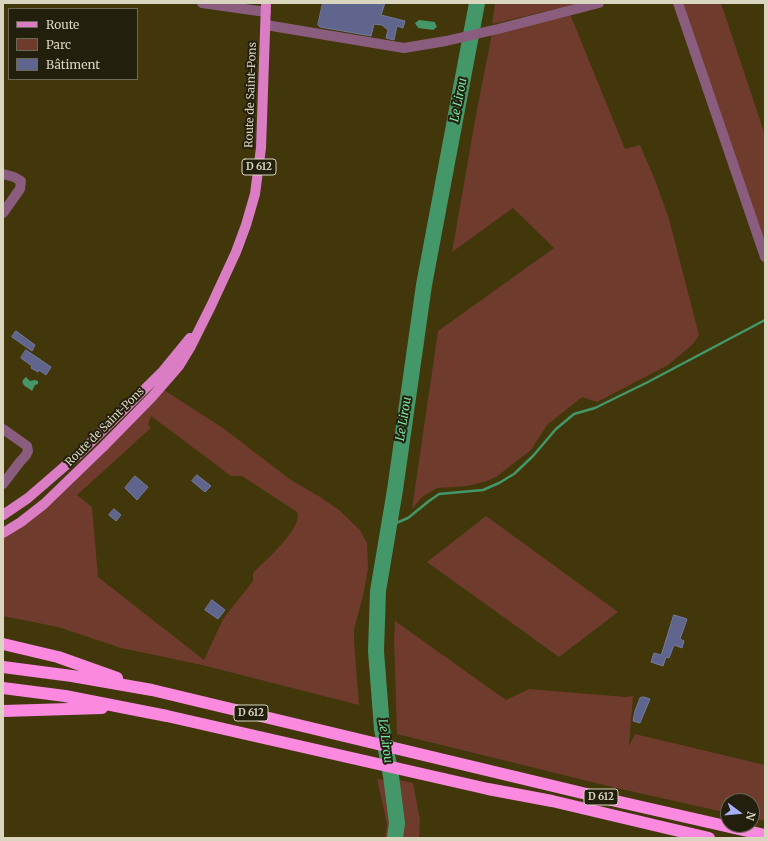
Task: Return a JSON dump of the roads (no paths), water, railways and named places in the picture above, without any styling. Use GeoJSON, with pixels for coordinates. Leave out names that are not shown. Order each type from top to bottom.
{"type":"FeatureCollection","features":[{"type":"Feature","properties":{"kind":"highway","name":"D 612"},"geometry":{"type":"LineString","coordinates":[[3,644],[58,657],[152,690],[765,835]]}},
{"type":"Feature","properties":{"kind":"highway"},"geometry":{"type":"LineString","coordinates":[[3,667],[72,676],[152,690]]}},
{"type":"Feature","properties":{"kind":"highway"},"geometry":{"type":"LineString","coordinates":[[3,688],[65,696],[167,716]]}},
{"type":"Feature","properties":{"kind":"highway","name":"D 612"},"geometry":{"type":"LineString","coordinates":[[3,711],[107,708],[167,716],[709,838]]}},
{"type":"Feature","properties":{"kind":"main road","name":"Route de Saint-Pons"},"geometry":{"type":"LineString","coordinates":[[3,533],[21,522],[50,498],[103,447],[152,397],[179,366],[190,348],[236,252],[255,194],[261,148],[266,8]]}},
{"type":"Feature","properties":{"kind":"main road","name":"Route de Saint-Pons"},"geometry":{"type":"LineString","coordinates":[[3,515],[28,498],[80,453],[163,371],[204,320]]}},
{"type":"Feature","properties":{"kind":"street"},"geometry":{"type":"LineString","coordinates":[[202,3],[266,8]]}},
{"type":"Feature","properties":{"kind":"street"},"geometry":{"type":"LineString","coordinates":[[266,25],[404,48],[446,41],[599,3]]}},
{"type":"Feature","properties":{"kind":"street"},"geometry":{"type":"LineString","coordinates":[[678,3],[765,258]]}},
{"type":"Feature","properties":{"kind":"street"},"geometry":{"type":"LineString","coordinates":[[3,174],[21,181],[20,189],[3,213]]}},
{"type":"Feature","properties":{"kind":"street"},"geometry":{"type":"LineString","coordinates":[[3,429],[27,446],[28,451],[3,484]]}},
{"type":"Feature","properties":{"kind":"waterway","name":"Le Lirou"},"geometry":{"type":"LineString","coordinates":[[395,838],[397,823],[391,776],[382,729],[376,651],[378,591],[395,490],[424,285],[477,3]]}},
{"type":"Feature","properties":{"kind":"waterway"},"geometry":{"type":"LineString","coordinates":[[389,526],[408,518],[439,494],[483,490],[499,483],[514,474],[533,456],[556,429],[574,414],[595,408],[648,382],[765,320]]}}]}
